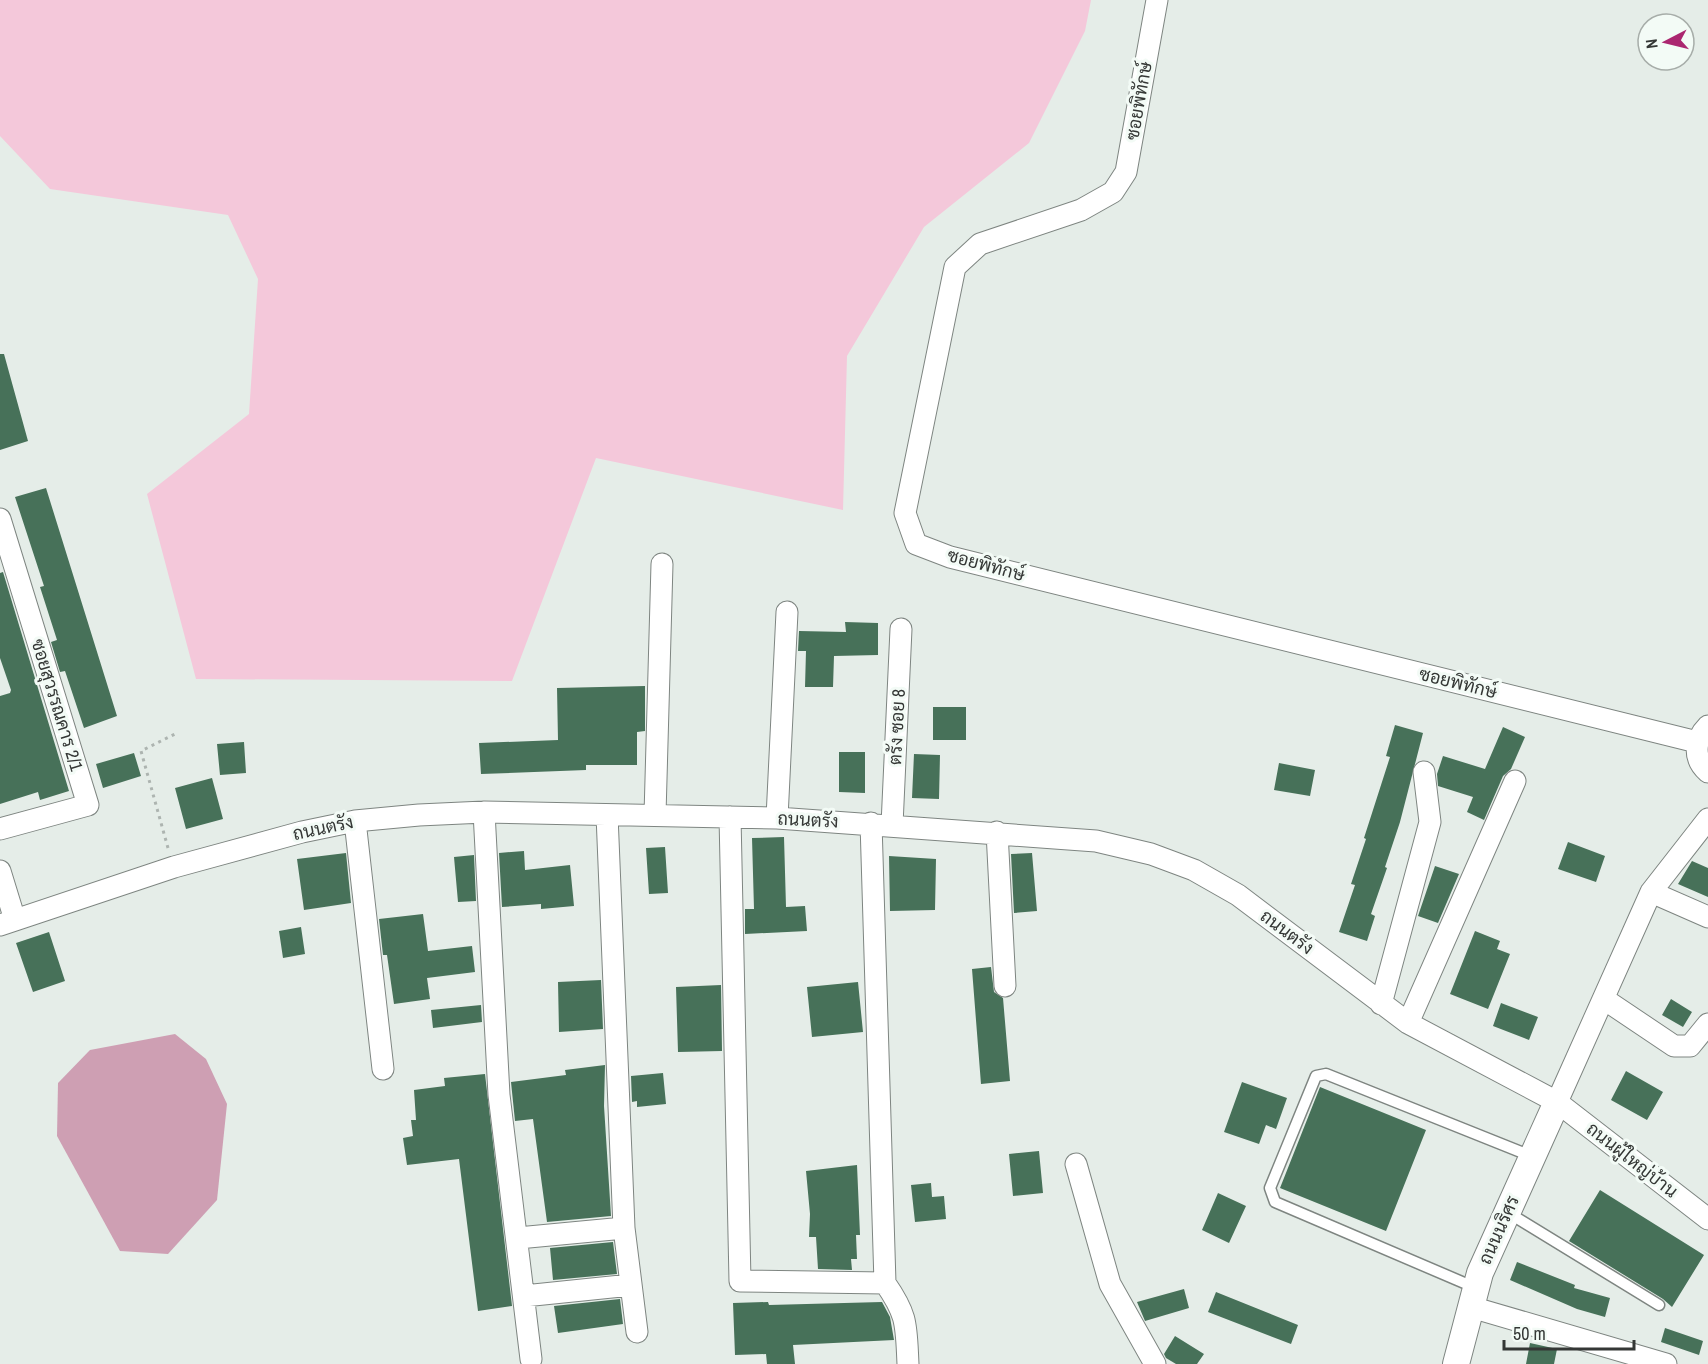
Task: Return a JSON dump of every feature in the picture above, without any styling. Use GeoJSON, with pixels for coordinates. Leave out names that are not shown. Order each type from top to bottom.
{"type":"FeatureCollection","features":[{"type":"Feature","properties":{"kind":"street","name":"ซอยพิทักษ์"},"geometry":{"type":"LineString","coordinates":[[1157,0],[1126,172],[1113,192],[1081,210],[980,244],[956,267],[905,513],[916,544],[950,557],[1703,734],[1699,760],[1708,772]]}},
{"type":"Feature","properties":{"kind":"street","name":"ซอยสุวรรณคาร 2/1"},"geometry":{"type":"LineString","coordinates":[[0,519],[88,805],[0,829]]}},
{"type":"Feature","properties":{"kind":"street"},"geometry":{"type":"LineString","coordinates":[[655,815],[662,564]]}},
{"type":"Feature","properties":{"kind":"street"},"geometry":{"type":"LineString","coordinates":[[777,818],[787,612]]}},
{"type":"Feature","properties":{"kind":"street","name":"ตรัง ซอย 8"},"geometry":{"type":"LineString","coordinates":[[885,1283],[882,824],[901,629]]}},
{"type":"Feature","properties":{"kind":"street"},"geometry":{"type":"LineString","coordinates":[[1381,1004],[1430,822],[1424,772]]}},
{"type":"Feature","properties":{"kind":"street"},"geometry":{"type":"LineString","coordinates":[[1408,1023],[1515,781]]}},
{"type":"Feature","properties":{"kind":"street"},"geometry":{"type":"LineString","coordinates":[[484,812],[500,1095],[531,1359]]}},
{"type":"Feature","properties":{"kind":"street","name":"ถนนตรัง"},"geometry":{"type":"LineString","coordinates":[[7,922],[174,867],[302,832],[355,821],[484,812],[777,818],[997,832],[1096,841],[1151,854],[1194,870],[1238,895],[1408,1023],[1557,1102]]}},
{"type":"Feature","properties":{"kind":"street"},"geometry":{"type":"LineString","coordinates":[[607,815],[624,1228],[637,1332]]}},
{"type":"Feature","properties":{"kind":"street"},"geometry":{"type":"LineString","coordinates":[[730,817],[740,1281],[885,1283],[902,1307],[906,1326],[908,1364]]}},
{"type":"Feature","properties":{"kind":"street"},"geometry":{"type":"LineString","coordinates":[[1557,1102],[1652,892],[1708,819]]}},
{"type":"Feature","properties":{"kind":"street"},"geometry":{"type":"LineString","coordinates":[[355,821],[384,1069]]}},
{"type":"Feature","properties":{"kind":"street"},"geometry":{"type":"LineString","coordinates":[[997,832],[1005,986]]}},
{"type":"Feature","properties":{"kind":"street"},"geometry":{"type":"LineString","coordinates":[[0,871],[7,922]]}},
{"type":"Feature","properties":{"kind":"street"},"geometry":{"type":"LineString","coordinates":[[1652,892],[1708,917]]}},
{"type":"Feature","properties":{"kind":"street"},"geometry":{"type":"LineString","coordinates":[[1604,999],[1674,1046],[1690,1047],[1708,1024]]}},
{"type":"Feature","properties":{"kind":"street","name":"ถนนนริศร"},"geometry":{"type":"LineString","coordinates":[[1456,1364],[1480,1273],[1557,1102]]}},
{"type":"Feature","properties":{"kind":"street","name":"ถนนผู้ใหญ่บ้าน"},"geometry":{"type":"LineString","coordinates":[[1557,1102],[1708,1218]]}},
{"type":"Feature","properties":{"kind":"street"},"geometry":{"type":"LineString","coordinates":[[1076,1164],[1110,1284],[1155,1364]]}},
{"type":"Feature","properties":{"kind":"street"},"geometry":{"type":"LineString","coordinates":[[518,1238],[624,1228]]}},
{"type":"Feature","properties":{"kind":"street"},"geometry":{"type":"LineString","coordinates":[[524,1296],[631,1285]]}},
{"type":"Feature","properties":{"kind":"street"},"geometry":{"type":"LineString","coordinates":[[1474,1298],[1666,1364]]}},
{"type":"Feature","properties":{"kind":"lane"},"geometry":{"type":"LineString","coordinates":[[1474,1298],[1275,1202],[1270,1188],[1316,1076],[1326,1074],[1531,1156]]}},
{"type":"Feature","properties":{"kind":"lane"},"geometry":{"type":"LineString","coordinates":[[1507,1212],[1659,1305]]}},
{"type":"Feature","properties":{"kind":"path"},"geometry":{"type":"LineString","coordinates":[[174,867],[141,751],[176,734]]}},
{"type":"Feature","properties":{"kind":"shaded area"},"geometry":{"type":"Polygon","coordinates":[[[0,0],[1091,0],[1085,31],[1029,143],[924,227],[847,356],[843,510],[596,458],[512,681],[196,679],[147,494],[249,414],[258,279],[228,215],[50,189],[0,136],[0,0]]]}},
{"type":"Feature","properties":{"kind":"shaded area"},"geometry":{"type":"Polygon","coordinates":[[[175,1034],[206,1059],[227,1104],[217,1200],[168,1254],[120,1251],[57,1136],[58,1083],[90,1050],[175,1034]]]}},
{"type":"Feature","properties":{"kind":"building"},"geometry":{"type":"Polygon","coordinates":[[[0,354],[4,354],[28,441],[0,450],[0,354]]]}},
{"type":"Feature","properties":{"kind":"building"},"geometry":{"type":"Polygon","coordinates":[[[46,488],[117,716],[84,728],[65,671],[60,672],[51,642],[57,640],[40,587],[44,586],[15,497],[46,488]]]}},
{"type":"Feature","properties":{"kind":"building"},"geometry":{"type":"Polygon","coordinates":[[[3,572],[69,791],[40,800],[38,792],[0,804],[0,696],[10,693],[11,690],[0,658],[0,573],[3,572]]]}},
{"type":"Feature","properties":{"kind":"building"},"geometry":{"type":"Polygon","coordinates":[[[845,622],[878,623],[878,655],[834,656],[833,687],[805,687],[806,651],[798,651],[799,631],[846,632],[845,622]]]}},
{"type":"Feature","properties":{"kind":"building"},"geometry":{"type":"Polygon","coordinates":[[[645,686],[645,731],[637,732],[637,765],[586,765],[586,770],[481,774],[479,743],[558,740],[557,688],[645,686]]]}},
{"type":"Feature","properties":{"kind":"building"},"geometry":{"type":"Polygon","coordinates":[[[933,707],[966,707],[966,740],[933,740],[933,707]]]}},
{"type":"Feature","properties":{"kind":"building"},"geometry":{"type":"Polygon","coordinates":[[[1395,725],[1423,733],[1400,822],[1385,867],[1387,868],[1371,914],[1375,916],[1367,941],[1339,932],[1355,885],[1351,884],[1366,839],[1364,838],[1390,757],[1386,756],[1395,725]]]}},
{"type":"Feature","properties":{"kind":"building"},"geometry":{"type":"Polygon","coordinates":[[[1503,727],[1525,737],[1511,769],[1503,776],[1484,820],[1467,812],[1473,797],[1438,786],[1437,774],[1443,756],[1485,769],[1503,727]]]}},
{"type":"Feature","properties":{"kind":"building"},"geometry":{"type":"Polygon","coordinates":[[[244,742],[246,773],[220,775],[217,744],[244,742]]]}},
{"type":"Feature","properties":{"kind":"building"},"geometry":{"type":"Polygon","coordinates":[[[839,752],[865,752],[865,793],[839,792],[839,752]]]}},
{"type":"Feature","properties":{"kind":"building"},"geometry":{"type":"Polygon","coordinates":[[[134,753],[141,776],[103,788],[96,764],[134,753]]]}},
{"type":"Feature","properties":{"kind":"building"},"geometry":{"type":"Polygon","coordinates":[[[914,754],[940,755],[939,799],[912,798],[914,754]]]}},
{"type":"Feature","properties":{"kind":"building"},"geometry":{"type":"Polygon","coordinates":[[[1279,763],[1315,770],[1310,796],[1274,790],[1279,763]]]}},
{"type":"Feature","properties":{"kind":"building"},"geometry":{"type":"Polygon","coordinates":[[[212,778],[223,819],[186,829],[175,788],[212,778]]]}},
{"type":"Feature","properties":{"kind":"building"},"geometry":{"type":"Polygon","coordinates":[[[784,837],[786,907],[805,906],[807,931],[745,934],[745,909],[754,909],[752,838],[784,837]]]}},
{"type":"Feature","properties":{"kind":"building"},"geometry":{"type":"Polygon","coordinates":[[[1568,842],[1605,856],[1596,882],[1558,869],[1568,842]]]}},
{"type":"Feature","properties":{"kind":"building"},"geometry":{"type":"Polygon","coordinates":[[[665,847],[668,893],[649,894],[646,848],[665,847]]]}},
{"type":"Feature","properties":{"kind":"building"},"geometry":{"type":"Polygon","coordinates":[[[524,851],[525,870],[570,865],[574,906],[541,909],[541,904],[502,907],[499,853],[524,851]]]}},
{"type":"Feature","properties":{"kind":"building"},"geometry":{"type":"Polygon","coordinates":[[[346,853],[351,903],[304,910],[297,859],[346,853]]]}},
{"type":"Feature","properties":{"kind":"building"},"geometry":{"type":"Polygon","coordinates":[[[1032,853],[1037,911],[1014,913],[1011,854],[1032,853]]]}},
{"type":"Feature","properties":{"kind":"building"},"geometry":{"type":"Polygon","coordinates":[[[474,855],[476,901],[458,902],[454,857],[474,855]]]}},
{"type":"Feature","properties":{"kind":"building"},"geometry":{"type":"Polygon","coordinates":[[[889,856],[936,859],[935,910],[890,911],[889,856]]]}},
{"type":"Feature","properties":{"kind":"building"},"geometry":{"type":"Polygon","coordinates":[[[1692,861],[1708,868],[1708,897],[1678,884],[1692,861]]]}},
{"type":"Feature","properties":{"kind":"building"},"geometry":{"type":"Polygon","coordinates":[[[1435,866],[1459,874],[1438,923],[1418,916],[1435,866]]]}},
{"type":"Feature","properties":{"kind":"building"},"geometry":{"type":"Polygon","coordinates":[[[423,914],[428,951],[472,946],[475,972],[427,978],[430,999],[394,1004],[387,955],[383,955],[379,919],[423,914]]]}},
{"type":"Feature","properties":{"kind":"building"},"geometry":{"type":"Polygon","coordinates":[[[301,927],[305,954],[283,958],[279,931],[301,927]]]}},
{"type":"Feature","properties":{"kind":"building"},"geometry":{"type":"Polygon","coordinates":[[[1475,931],[1500,941],[1497,949],[1510,954],[1488,1009],[1450,994],[1475,931]]]}},
{"type":"Feature","properties":{"kind":"building"},"geometry":{"type":"Polygon","coordinates":[[[49,932],[65,981],[33,992],[16,943],[49,932]]]}},
{"type":"Feature","properties":{"kind":"building"},"geometry":{"type":"Polygon","coordinates":[[[991,967],[994,992],[1003,998],[1010,1081],[981,1084],[972,969],[991,967]]]}},
{"type":"Feature","properties":{"kind":"building"},"geometry":{"type":"Polygon","coordinates":[[[601,980],[603,1029],[559,1032],[558,982],[601,980]]]}},
{"type":"Feature","properties":{"kind":"building"},"geometry":{"type":"Polygon","coordinates":[[[858,982],[863,1032],[812,1037],[807,987],[858,982]]]}},
{"type":"Feature","properties":{"kind":"building"},"geometry":{"type":"Polygon","coordinates":[[[721,985],[722,1051],[678,1052],[676,987],[721,985]]]}},
{"type":"Feature","properties":{"kind":"building"},"geometry":{"type":"Polygon","coordinates":[[[1671,999],[1692,1012],[1683,1027],[1662,1015],[1671,999]]]}},
{"type":"Feature","properties":{"kind":"building"},"geometry":{"type":"Polygon","coordinates":[[[1501,1003],[1538,1017],[1529,1040],[1493,1026],[1501,1003]]]}},
{"type":"Feature","properties":{"kind":"building"},"geometry":{"type":"Polygon","coordinates":[[[481,1005],[482,1022],[433,1028],[431,1010],[481,1005]]]}},
{"type":"Feature","properties":{"kind":"building"},"geometry":{"type":"Polygon","coordinates":[[[605,1065],[604,1106],[611,1216],[547,1222],[533,1119],[515,1121],[511,1082],[566,1075],[565,1070],[605,1065]]]}},
{"type":"Feature","properties":{"kind":"building"},"geometry":{"type":"Polygon","coordinates":[[[1626,1071],[1663,1092],[1647,1120],[1611,1100],[1626,1071]]]}},
{"type":"Feature","properties":{"kind":"building"},"geometry":{"type":"Polygon","coordinates":[[[663,1073],[666,1104],[637,1107],[637,1101],[632,1102],[631,1076],[663,1073]]]}},
{"type":"Feature","properties":{"kind":"building"},"geometry":{"type":"Polygon","coordinates":[[[485,1074],[512,1306],[478,1311],[459,1159],[407,1165],[403,1138],[413,1136],[411,1120],[416,1120],[414,1090],[445,1086],[444,1078],[485,1074]]]}},
{"type":"Feature","properties":{"kind":"building"},"geometry":{"type":"Polygon","coordinates":[[[1242,1082],[1287,1098],[1276,1129],[1266,1125],[1259,1144],[1224,1132],[1242,1082]]]}},
{"type":"Feature","properties":{"kind":"building"},"geometry":{"type":"Polygon","coordinates":[[[1320,1087],[1426,1130],[1386,1231],[1280,1188],[1320,1087]]]}},
{"type":"Feature","properties":{"kind":"building"},"geometry":{"type":"Polygon","coordinates":[[[1039,1151],[1043,1193],[1013,1196],[1009,1154],[1039,1151]]]}},
{"type":"Feature","properties":{"kind":"building"},"geometry":{"type":"Polygon","coordinates":[[[857,1165],[860,1235],[856,1235],[857,1259],[851,1259],[852,1270],[818,1269],[816,1237],[809,1237],[810,1214],[806,1171],[857,1165]]]}},
{"type":"Feature","properties":{"kind":"building"},"geometry":{"type":"Polygon","coordinates":[[[931,1183],[932,1197],[944,1196],[946,1219],[915,1222],[911,1185],[931,1183]]]}},
{"type":"Feature","properties":{"kind":"building"},"geometry":{"type":"Polygon","coordinates":[[[1600,1190],[1704,1255],[1672,1307],[1663,1299],[1569,1241],[1600,1190]]]}},
{"type":"Feature","properties":{"kind":"building"},"geometry":{"type":"Polygon","coordinates":[[[1218,1193],[1246,1206],[1229,1243],[1202,1230],[1218,1193]]]}},
{"type":"Feature","properties":{"kind":"building"},"geometry":{"type":"Polygon","coordinates":[[[613,1242],[617,1274],[553,1280],[550,1248],[613,1242]]]}},
{"type":"Feature","properties":{"kind":"building"},"geometry":{"type":"Polygon","coordinates":[[[1517,1262],[1575,1285],[1574,1288],[1610,1298],[1605,1317],[1577,1309],[1510,1280],[1517,1262]]]}},
{"type":"Feature","properties":{"kind":"building"},"geometry":{"type":"Polygon","coordinates":[[[1184,1289],[1189,1308],[1145,1321],[1137,1302],[1184,1289]]]}},
{"type":"Feature","properties":{"kind":"building"},"geometry":{"type":"Polygon","coordinates":[[[1216,1292],[1298,1325],[1291,1344],[1208,1312],[1216,1292]]]}},
{"type":"Feature","properties":{"kind":"building"},"geometry":{"type":"Polygon","coordinates":[[[620,1299],[623,1324],[558,1333],[554,1306],[620,1299]]]}},
{"type":"Feature","properties":{"kind":"building"},"geometry":{"type":"Polygon","coordinates":[[[768,1302],[769,1305],[882,1302],[890,1317],[894,1340],[793,1345],[795,1364],[767,1364],[766,1354],[735,1355],[733,1303],[768,1302]]]}},
{"type":"Feature","properties":{"kind":"building"},"geometry":{"type":"Polygon","coordinates":[[[1665,1328],[1703,1341],[1699,1355],[1661,1342],[1665,1328]]]}},
{"type":"Feature","properties":{"kind":"building"},"geometry":{"type":"Polygon","coordinates":[[[1175,1336],[1204,1354],[1197,1364],[1176,1364],[1166,1358],[1164,1354],[1175,1336]]]}},
{"type":"Feature","properties":{"kind":"building"},"geometry":{"type":"Polygon","coordinates":[[[1530,1343],[1557,1349],[1554,1364],[1526,1364],[1530,1343]]]}}]}
